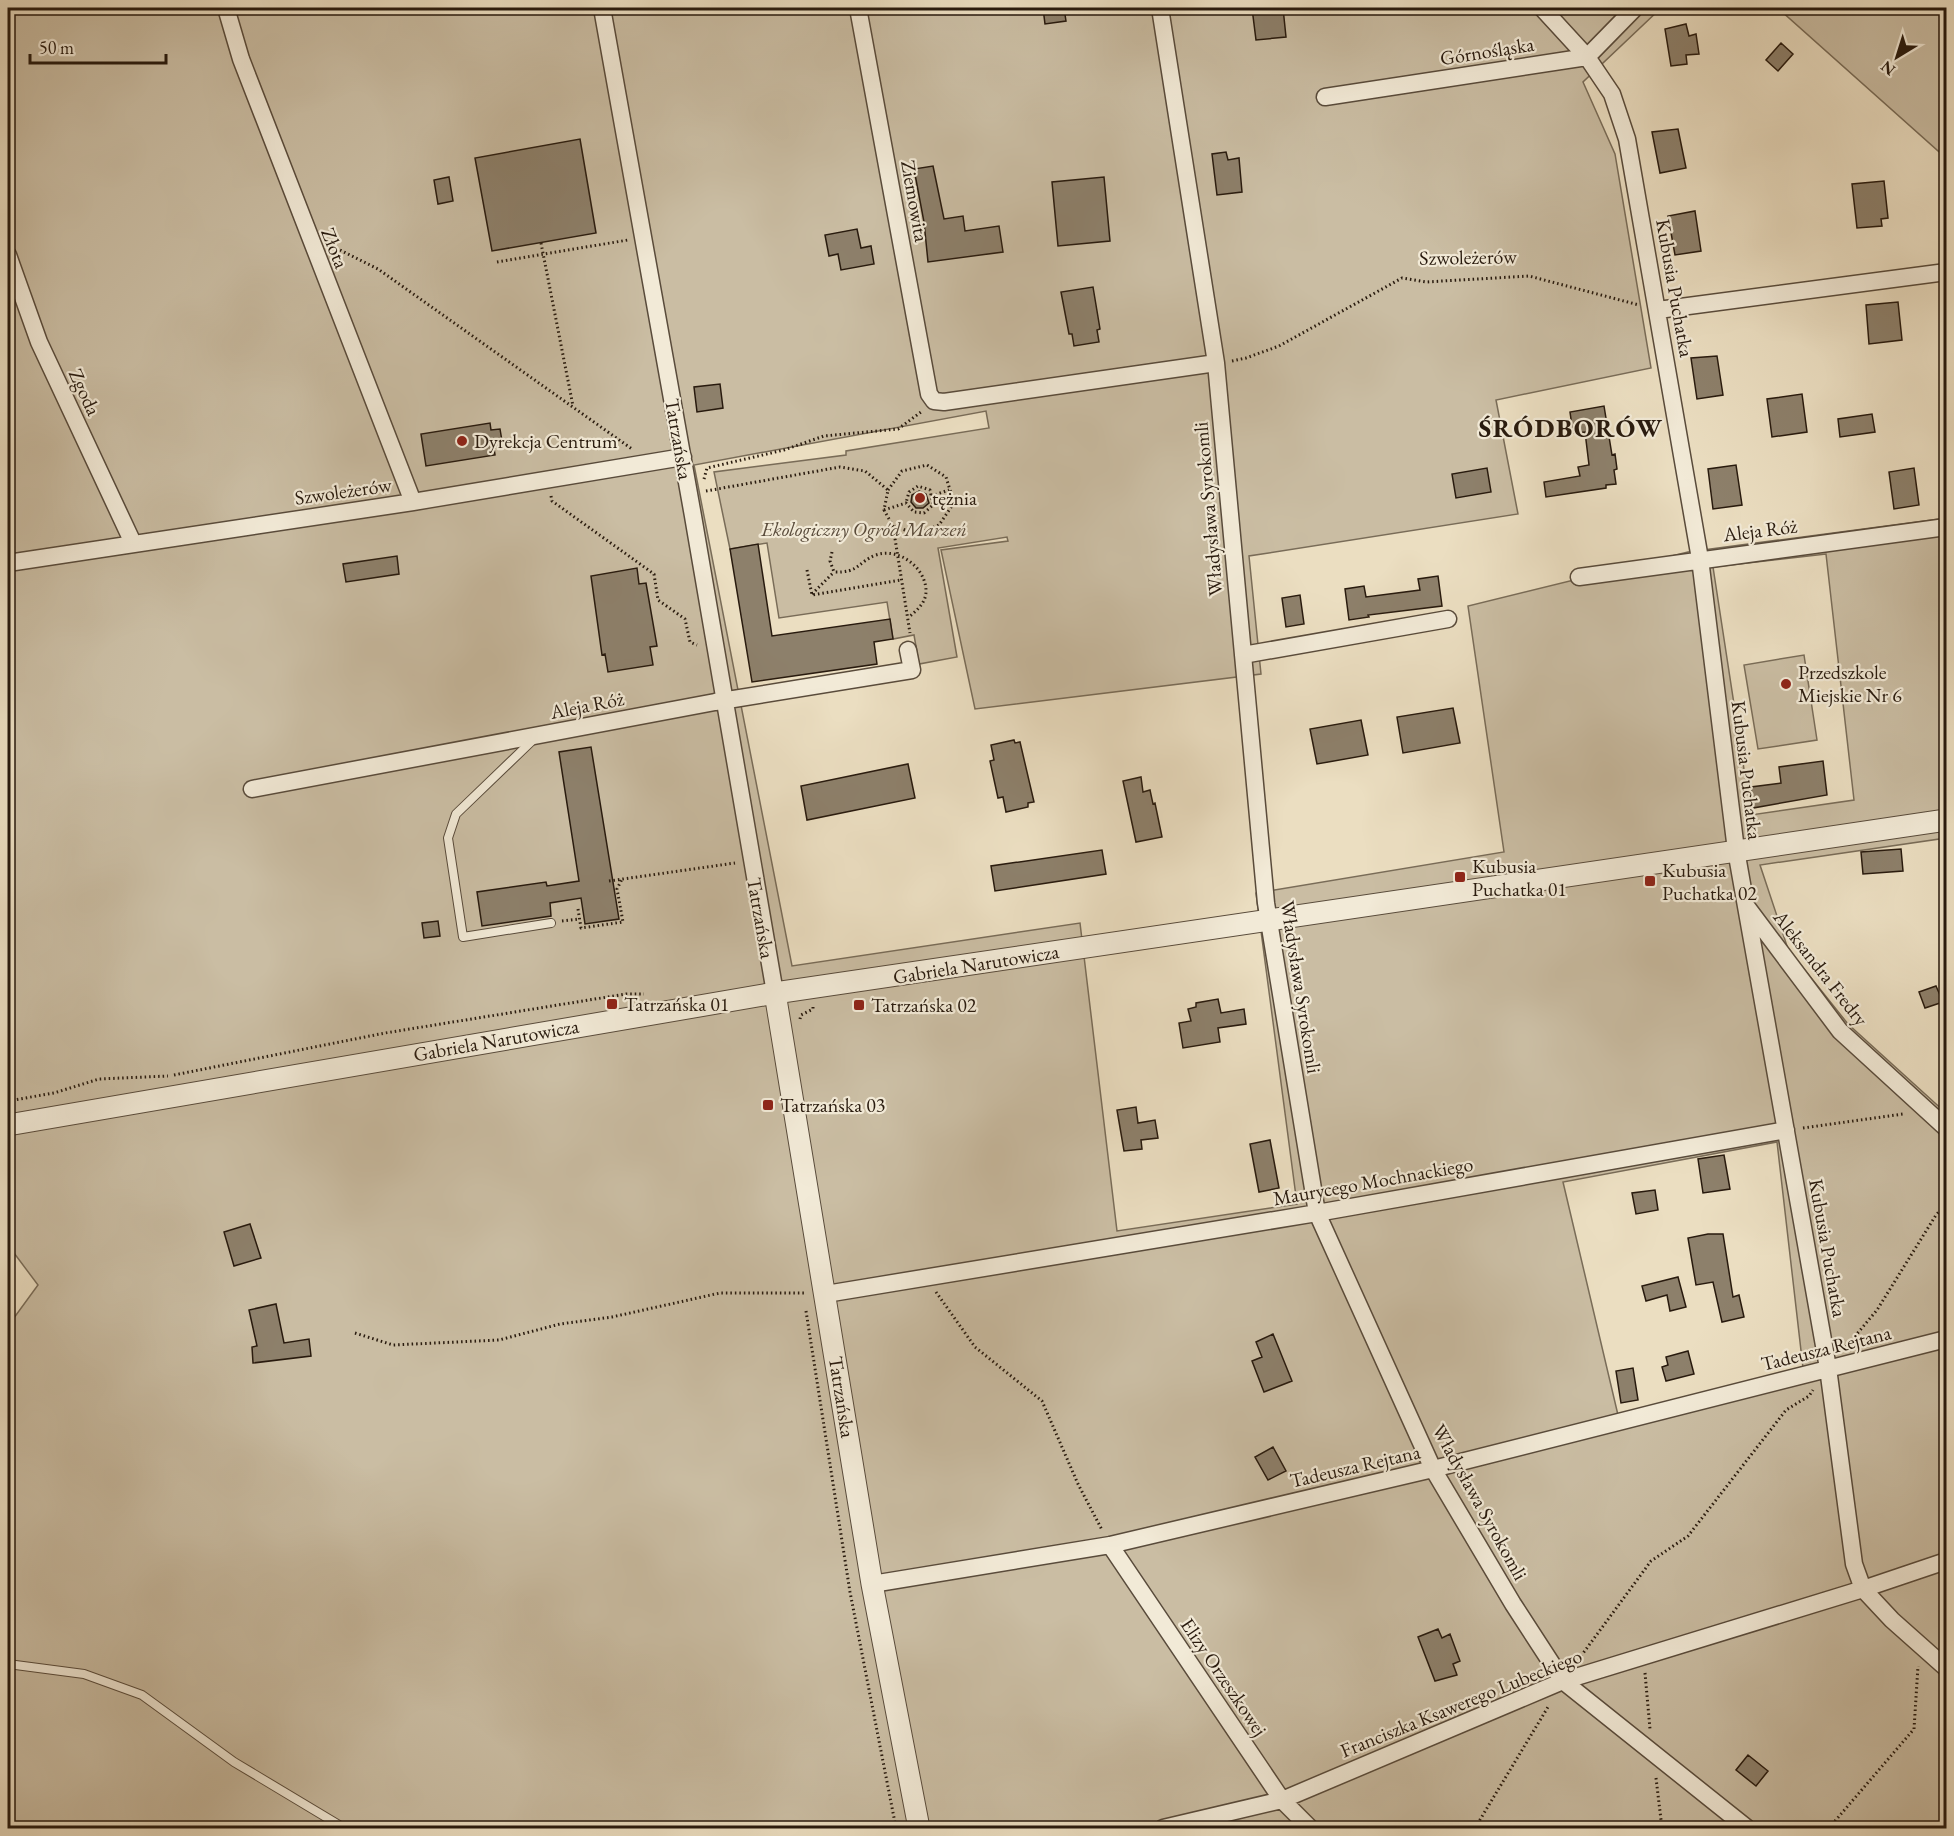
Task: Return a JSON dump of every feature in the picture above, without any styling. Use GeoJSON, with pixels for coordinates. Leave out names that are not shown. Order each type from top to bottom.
{"type":"FeatureCollection","features":[{"type":"Feature","properties":{"kind":"street","name":"Złota"},"geometry":{"type":"LineString","coordinates":[[226,8],[241,59],[413,502]]}},
{"type":"Feature","properties":{"kind":"street","name":"Tatrzańska"},"geometry":{"type":"LineString","coordinates":[[602,8],[683,457],[775,993],[872,1584],[919,1828]]}},
{"type":"Feature","properties":{"kind":"street","name":"Ziemowita"},"geometry":{"type":"LineString","coordinates":[[858,8],[929,394],[934,401]]}},
{"type":"Feature","properties":{"kind":"street","name":"Władysława Syrokomli"},"geometry":{"type":"LineString","coordinates":[[1160,8],[1216,363],[1268,920],[1317,1213],[1433,1469],[1513,1604],[1563,1681],[1747,1828]]}},
{"type":"Feature","properties":{"kind":"street","name":"Kubusia Puchatka"},"geometry":{"type":"LineString","coordinates":[[1542,8],[1587,57],[1612,94],[1627,139],[1700,559],[1744,904],[1828,1368],[1854,1564],[1863,1589],[1947,1668]]}},
{"type":"Feature","properties":{"kind":"street"},"geometry":{"type":"LineString","coordinates":[[1587,57],[1635,8]]}},
{"type":"Feature","properties":{"kind":"street","name":"Górnośląska"},"geometry":{"type":"LineString","coordinates":[[1325,97],[1587,57]]}},
{"type":"Feature","properties":{"kind":"street","name":"Zgoda"},"geometry":{"type":"LineString","coordinates":[[8,255],[39,342],[133,543]]}},
{"type":"Feature","properties":{"kind":"street"},"geometry":{"type":"LineString","coordinates":[[1658,310],[1947,272]]}},
{"type":"Feature","properties":{"kind":"street"},"geometry":{"type":"LineString","coordinates":[[934,401],[944,402],[1216,363]]}},
{"type":"Feature","properties":{"kind":"street","name":"Szwoleżerów"},"geometry":{"type":"LineString","coordinates":[[8,562],[413,502],[683,457]]}},
{"type":"Feature","properties":{"kind":"street","name":"Aleja Róż"},"geometry":{"type":"LineString","coordinates":[[1579,577],[1947,527]]}},
{"type":"Feature","properties":{"kind":"street"},"geometry":{"type":"LineString","coordinates":[[1243,655],[1448,619]]}},
{"type":"Feature","properties":{"kind":"street","name":"Aleja Róż"},"geometry":{"type":"LineString","coordinates":[[252,789],[723,700],[912,670],[909,643]]}},
{"type":"Feature","properties":{"kind":"street","name":"Gabriela Narutowicza"},"geometry":{"type":"LineString","coordinates":[[8,1125],[775,993],[1947,820]]}},
{"type":"Feature","properties":{"kind":"street","name":"Aleksandra Fredry"},"geometry":{"type":"LineString","coordinates":[[1744,904],[1840,1031],[1947,1128]]}},
{"type":"Feature","properties":{"kind":"street","name":"Maurycego Mochnackiego"},"geometry":{"type":"LineString","coordinates":[[826,1294],[1317,1213],[1786,1130]]}},
{"type":"Feature","properties":{"kind":"street","name":"Tadeusza Rejtana"},"geometry":{"type":"LineString","coordinates":[[872,1584],[1110,1545],[1433,1469],[1828,1368],[1947,1340]]}},
{"type":"Feature","properties":{"kind":"street","name":"Elizy Orzeszkowej"},"geometry":{"type":"LineString","coordinates":[[1110,1545],[1282,1800],[1310,1828]]}},
{"type":"Feature","properties":{"kind":"street","name":"Franciszka Ksawerego Lubeckiego"},"geometry":{"type":"LineString","coordinates":[[1163,1828],[1282,1800],[1563,1681],[1947,1561]]}},
{"type":"Feature","properties":{"kind":"lane"},"geometry":{"type":"LineString","coordinates":[[538,735],[456,814],[448,838],[463,937],[551,923]]}},
{"type":"Feature","properties":{"kind":"lane"},"geometry":{"type":"LineString","coordinates":[[8,1664],[84,1674],[142,1695],[234,1762],[344,1828]]}},
{"type":"Feature","properties":{"kind":"path"},"geometry":{"type":"LineString","coordinates":[[307,233],[378,269],[650,462]]}},
{"type":"Feature","properties":{"kind":"path"},"geometry":{"type":"LineString","coordinates":[[497,262],[643,237]]}},
{"type":"Feature","properties":{"kind":"path"},"geometry":{"type":"LineString","coordinates":[[541,243],[573,407]]}},
{"type":"Feature","properties":{"kind":"path","name":"Szwoleżerów"},"geometry":{"type":"LineString","coordinates":[[1216,363],[1246,358],[1310,330],[1402,278],[1426,282],[1529,276],[1658,310]]}},
{"type":"Feature","properties":{"kind":"path"},"geometry":{"type":"LineString","coordinates":[[888,490],[865,471],[840,467],[702,492],[707,468],[784,450],[824,436],[898,429],[934,401]]}},
{"type":"Feature","properties":{"kind":"path"},"geometry":{"type":"LineString","coordinates":[[893,526],[917,534],[939,525],[954,503],[946,477],[927,465],[902,471],[888,490],[884,510],[893,526],[896,555],[909,617],[909,643]]}},
{"type":"Feature","properties":{"kind":"path"},"geometry":{"type":"LineString","coordinates":[[546,480],[552,501],[654,574],[658,600],[685,619],[690,642],[704,648]]}},
{"type":"Feature","properties":{"kind":"path"},"geometry":{"type":"LineString","coordinates":[[918,486],[930,490],[933,505],[924,513],[914,512],[906,503],[909,492],[918,486]]}},
{"type":"Feature","properties":{"kind":"path"},"geometry":{"type":"LineString","coordinates":[[931,496],[950,490]]}},
{"type":"Feature","properties":{"kind":"path"},"geometry":{"type":"LineString","coordinates":[[884,510],[906,503]]}},
{"type":"Feature","properties":{"kind":"path"},"geometry":{"type":"LineString","coordinates":[[832,552],[830,561],[834,572]]}},
{"type":"Feature","properties":{"kind":"path"},"geometry":{"type":"LineString","coordinates":[[834,572],[849,573],[877,554],[896,555],[915,564],[925,578],[926,594],[919,609],[909,617]]}},
{"type":"Feature","properties":{"kind":"path"},"geometry":{"type":"LineString","coordinates":[[807,570],[812,595]]}},
{"type":"Feature","properties":{"kind":"path"},"geometry":{"type":"LineString","coordinates":[[812,595],[834,572]]}},
{"type":"Feature","properties":{"kind":"path"},"geometry":{"type":"LineString","coordinates":[[812,595],[901,580]]}},
{"type":"Feature","properties":{"kind":"path"},"geometry":{"type":"LineString","coordinates":[[609,881],[751,861]]}},
{"type":"Feature","properties":{"kind":"path"},"geometry":{"type":"LineString","coordinates":[[578,909],[581,928],[623,922],[617,889],[622,879]]}},
{"type":"Feature","properties":{"kind":"path"},"geometry":{"type":"LineString","coordinates":[[8,1101],[54,1093],[99,1079],[168,1076],[385,1033],[626,994],[649,994]]}},
{"type":"Feature","properties":{"kind":"path"},"geometry":{"type":"LineString","coordinates":[[798,1025],[801,1015],[813,1009]]}},
{"type":"Feature","properties":{"kind":"path"},"geometry":{"type":"LineString","coordinates":[[1786,1130],[1927,1110]]}},
{"type":"Feature","properties":{"kind":"path"},"geometry":{"type":"LineString","coordinates":[[1474,1828],[1563,1681],[1651,1561],[1688,1536],[1786,1410],[1809,1396],[1828,1368],[1877,1310],[1936,1215],[1947,1204]]}},
{"type":"Feature","properties":{"kind":"path"},"geometry":{"type":"LineString","coordinates":[[926,1278],[975,1347],[1042,1401],[1078,1484],[1110,1545]]}},
{"type":"Feature","properties":{"kind":"path"},"geometry":{"type":"LineString","coordinates":[[355,1333],[393,1345],[499,1340],[560,1324],[612,1317],[720,1293],[826,1294]]}},
{"type":"Feature","properties":{"kind":"path"},"geometry":{"type":"LineString","coordinates":[[1829,1828],[1914,1729],[1919,1644]]}},
{"type":"Feature","properties":{"kind":"green space","name":"Ekologiczny Ogród Marzeń"},"geometry":{"type":"Polygon","coordinates":[[[8,8],[1661,8],[1583,82],[1615,154],[1651,368],[1496,400],[1518,514],[1249,556],[1261,674],[975,709],[941,550],[1008,541],[1007,537],[938,548],[957,657],[919,664],[914,635],[893,639],[887,602],[779,618],[767,543],[730,549],[714,472],[846,455],[846,451],[989,428],[986,411],[694,465],[792,966],[1080,923],[1117,1231],[1297,1204],[1256,893],[1504,852],[1468,606],[1688,552],[1946,518],[1946,838],[1760,865],[1788,949],[1848,1024],[1946,1113],[1946,1828],[8,1828],[8,1326],[38,1285],[8,1245],[8,8]],[[1826,554],[1713,567],[1751,815],[1854,800],[1826,554]],[[1777,1142],[1563,1182],[1618,1415],[1803,1368],[1777,1142]]]}},
{"type":"Feature","properties":{"kind":"green space"},"geometry":{"type":"Polygon","coordinates":[[[1771,8],[1946,8],[1946,158],[1781,11],[1771,8]]]}},
{"type":"Feature","properties":{"kind":"green space"},"geometry":{"type":"Polygon","coordinates":[[[1804,655],[1817,740],[1758,749],[1744,665],[1804,655]]]}},
{"type":"Feature","properties":{"kind":"building"},"geometry":{"type":"Polygon","coordinates":[[[1043,8],[1064,8],[1066,21],[1045,24],[1043,8]]]}},
{"type":"Feature","properties":{"kind":"building"},"geometry":{"type":"Polygon","coordinates":[[[1252,8],[1283,8],[1286,37],[1256,40],[1252,8]]]}},
{"type":"Feature","properties":{"kind":"building"},"geometry":{"type":"Polygon","coordinates":[[[1686,24],[1689,36],[1696,34],[1699,54],[1686,55],[1687,64],[1671,66],[1665,29],[1686,24]]]}},
{"type":"Feature","properties":{"kind":"building"},"geometry":{"type":"Polygon","coordinates":[[[1781,43],[1793,54],[1778,71],[1766,60],[1781,43]]]}},
{"type":"Feature","properties":{"kind":"building"},"geometry":{"type":"Polygon","coordinates":[[[1678,129],[1686,168],[1660,173],[1652,132],[1678,129]]]}},
{"type":"Feature","properties":{"kind":"building"},"geometry":{"type":"Polygon","coordinates":[[[580,139],[596,233],[492,251],[475,158],[580,139]]]}},
{"type":"Feature","properties":{"kind":"building"},"geometry":{"type":"Polygon","coordinates":[[[1226,152],[1228,160],[1239,158],[1242,192],[1217,195],[1212,154],[1226,152]]]}},
{"type":"Feature","properties":{"kind":"building"},"geometry":{"type":"Polygon","coordinates":[[[933,166],[944,219],[963,216],[965,231],[999,226],[1003,252],[928,262],[924,222],[914,169],[933,166]]]}},
{"type":"Feature","properties":{"kind":"building"},"geometry":{"type":"Polygon","coordinates":[[[449,177],[453,201],[438,204],[434,180],[449,177]]]}},
{"type":"Feature","properties":{"kind":"building"},"geometry":{"type":"Polygon","coordinates":[[[1104,177],[1110,241],[1058,246],[1052,182],[1104,177]]]}},
{"type":"Feature","properties":{"kind":"building"},"geometry":{"type":"Polygon","coordinates":[[[1884,181],[1888,218],[1881,219],[1882,226],[1857,228],[1852,184],[1884,181]]]}},
{"type":"Feature","properties":{"kind":"building"},"geometry":{"type":"Polygon","coordinates":[[[1695,211],[1701,251],[1675,255],[1668,216],[1695,211]]]}},
{"type":"Feature","properties":{"kind":"building"},"geometry":{"type":"Polygon","coordinates":[[[857,229],[861,248],[871,246],[874,264],[841,270],[838,254],[829,256],[825,235],[857,229]]]}},
{"type":"Feature","properties":{"kind":"building"},"geometry":{"type":"Polygon","coordinates":[[[1093,287],[1100,329],[1097,330],[1099,342],[1074,346],[1072,334],[1069,334],[1061,292],[1093,287]]]}},
{"type":"Feature","properties":{"kind":"building"},"geometry":{"type":"Polygon","coordinates":[[[1898,302],[1902,340],[1869,344],[1866,305],[1898,302]]]}},
{"type":"Feature","properties":{"kind":"building"},"geometry":{"type":"Polygon","coordinates":[[[1717,356],[1723,395],[1697,399],[1691,358],[1717,356]]]}},
{"type":"Feature","properties":{"kind":"building"},"geometry":{"type":"Polygon","coordinates":[[[720,384],[723,408],[697,412],[694,387],[720,384]]]}},
{"type":"Feature","properties":{"kind":"building"},"geometry":{"type":"Polygon","coordinates":[[[1802,394],[1807,432],[1772,437],[1767,399],[1802,394]]]}},
{"type":"Feature","properties":{"kind":"building"},"geometry":{"type":"Polygon","coordinates":[[[1604,406],[1612,455],[1615,454],[1616,484],[1606,485],[1606,488],[1546,497],[1544,482],[1580,476],[1578,467],[1589,465],[1585,432],[1573,433],[1570,412],[1604,406]]]}},
{"type":"Feature","properties":{"kind":"building"},"geometry":{"type":"Polygon","coordinates":[[[1872,414],[1875,432],[1840,437],[1838,419],[1872,414]]]}},
{"type":"Feature","properties":{"kind":"building","name":"Dyrekcja Centrum"},"geometry":{"type":"Polygon","coordinates":[[[490,423],[491,430],[500,429],[503,447],[494,448],[495,455],[426,466],[421,434],[490,423]]]}},
{"type":"Feature","properties":{"kind":"building"},"geometry":{"type":"Polygon","coordinates":[[[1736,465],[1742,505],[1713,509],[1708,469],[1736,465]]]}},
{"type":"Feature","properties":{"kind":"building"},"geometry":{"type":"Polygon","coordinates":[[[1487,468],[1491,492],[1456,498],[1452,474],[1487,468]]]}},
{"type":"Feature","properties":{"kind":"building"},"geometry":{"type":"Polygon","coordinates":[[[1914,468],[1919,505],[1894,509],[1889,472],[1914,468]]]}},
{"type":"Feature","properties":{"kind":"building","name":"tężnia"},"geometry":{"type":"Polygon","coordinates":[[[919,491],[926,494],[929,503],[923,508],[916,508],[911,502],[912,495],[919,491]]]}},
{"type":"Feature","properties":{"kind":"building"},"geometry":{"type":"Polygon","coordinates":[[[758,544],[772,636],[890,619],[893,639],[874,642],[877,664],[752,682],[730,549],[758,544]]]}},
{"type":"Feature","properties":{"kind":"building"},"geometry":{"type":"Polygon","coordinates":[[[397,556],[399,574],[346,582],[343,564],[397,556]]]}},
{"type":"Feature","properties":{"kind":"building"},"geometry":{"type":"Polygon","coordinates":[[[637,568],[639,584],[646,583],[657,646],[650,647],[653,665],[608,672],[605,654],[602,655],[591,576],[637,568]]]}},
{"type":"Feature","properties":{"kind":"building"},"geometry":{"type":"Polygon","coordinates":[[[1438,576],[1442,606],[1368,615],[1369,617],[1349,620],[1345,589],[1364,586],[1366,597],[1420,590],[1418,579],[1438,576]]]}},
{"type":"Feature","properties":{"kind":"building"},"geometry":{"type":"Polygon","coordinates":[[[1300,595],[1304,624],[1286,627],[1282,598],[1300,595]]]}},
{"type":"Feature","properties":{"kind":"building"},"geometry":{"type":"Polygon","coordinates":[[[1453,708],[1460,743],[1403,753],[1397,717],[1453,708]]]}},
{"type":"Feature","properties":{"kind":"building"},"geometry":{"type":"Polygon","coordinates":[[[1361,720],[1368,755],[1317,764],[1310,729],[1361,720]]]}},
{"type":"Feature","properties":{"kind":"building"},"geometry":{"type":"Polygon","coordinates":[[[1014,740],[1015,743],[1020,742],[1034,802],[1028,803],[1028,807],[1006,812],[1003,797],[998,798],[990,761],[994,760],[991,745],[1014,740]]]}},
{"type":"Feature","properties":{"kind":"building"},"geometry":{"type":"Polygon","coordinates":[[[591,747],[619,919],[585,924],[581,898],[550,903],[551,916],[482,926],[477,892],[546,882],[547,886],[579,881],[559,752],[591,747]]]}},
{"type":"Feature","properties":{"kind":"building"},"geometry":{"type":"Polygon","coordinates":[[[1823,761],[1827,795],[1753,808],[1751,787],[1781,783],[1779,767],[1823,761]]]}},
{"type":"Feature","properties":{"kind":"building"},"geometry":{"type":"Polygon","coordinates":[[[908,764],[915,798],[807,820],[801,786],[908,764]]]}},
{"type":"Feature","properties":{"kind":"building"},"geometry":{"type":"Polygon","coordinates":[[[1141,777],[1143,792],[1150,790],[1153,804],[1155,803],[1162,837],[1136,842],[1123,781],[1141,777]]]}},
{"type":"Feature","properties":{"kind":"building"},"geometry":{"type":"Polygon","coordinates":[[[1901,849],[1903,871],[1863,874],[1861,852],[1901,849]]]}},
{"type":"Feature","properties":{"kind":"building"},"geometry":{"type":"Polygon","coordinates":[[[1102,850],[1106,874],[995,891],[991,866],[1102,850]]]}},
{"type":"Feature","properties":{"kind":"building"},"geometry":{"type":"Polygon","coordinates":[[[438,921],[440,936],[424,938],[422,923],[438,921]]]}},
{"type":"Feature","properties":{"kind":"building"},"geometry":{"type":"Polygon","coordinates":[[[1936,986],[1943,1002],[1925,1008],[1919,992],[1936,986]]]}},
{"type":"Feature","properties":{"kind":"building"},"geometry":{"type":"Polygon","coordinates":[[[1218,999],[1221,1013],[1244,1009],[1246,1024],[1218,1028],[1220,1042],[1183,1048],[1179,1023],[1191,1021],[1188,1009],[1196,1007],[1196,1003],[1218,999]]]}},
{"type":"Feature","properties":{"kind":"building"},"geometry":{"type":"Polygon","coordinates":[[[1136,1107],[1138,1123],[1155,1120],[1158,1138],[1141,1140],[1142,1149],[1124,1151],[1117,1110],[1136,1107]]]}},
{"type":"Feature","properties":{"kind":"building"},"geometry":{"type":"Polygon","coordinates":[[[1270,1140],[1279,1188],[1259,1192],[1250,1144],[1270,1140]]]}},
{"type":"Feature","properties":{"kind":"building"},"geometry":{"type":"Polygon","coordinates":[[[1724,1155],[1730,1189],[1703,1193],[1698,1159],[1724,1155]]]}},
{"type":"Feature","properties":{"kind":"building"},"geometry":{"type":"Polygon","coordinates":[[[1655,1190],[1658,1210],[1636,1214],[1632,1193],[1655,1190]]]}},
{"type":"Feature","properties":{"kind":"building"},"geometry":{"type":"Polygon","coordinates":[[[250,1224],[261,1258],[234,1266],[224,1232],[250,1224]]]}},
{"type":"Feature","properties":{"kind":"building"},"geometry":{"type":"Polygon","coordinates":[[[1723,1234],[1733,1297],[1739,1295],[1744,1317],[1722,1322],[1713,1282],[1696,1285],[1688,1238],[1723,1234]]]}},
{"type":"Feature","properties":{"kind":"building"},"geometry":{"type":"Polygon","coordinates":[[[1678,1277],[1686,1307],[1670,1311],[1667,1295],[1646,1301],[1642,1286],[1678,1277]]]}},
{"type":"Feature","properties":{"kind":"building"},"geometry":{"type":"Polygon","coordinates":[[[276,1304],[284,1343],[309,1339],[311,1356],[253,1363],[252,1347],[257,1346],[249,1310],[276,1304]]]}},
{"type":"Feature","properties":{"kind":"building"},"geometry":{"type":"Polygon","coordinates":[[[1273,1334],[1292,1381],[1264,1392],[1252,1361],[1262,1357],[1256,1342],[1273,1334]]]}},
{"type":"Feature","properties":{"kind":"building"},"geometry":{"type":"Polygon","coordinates":[[[1688,1351],[1694,1374],[1666,1381],[1662,1367],[1668,1365],[1666,1357],[1688,1351]]]}},
{"type":"Feature","properties":{"kind":"building"},"geometry":{"type":"Polygon","coordinates":[[[1633,1368],[1638,1400],[1621,1403],[1616,1371],[1633,1368]]]}},
{"type":"Feature","properties":{"kind":"building"},"geometry":{"type":"Polygon","coordinates":[[[1273,1447],[1286,1471],[1268,1480],[1255,1457],[1273,1447]]]}},
{"type":"Feature","properties":{"kind":"building"},"geometry":{"type":"Polygon","coordinates":[[[1438,1629],[1442,1638],[1450,1634],[1460,1661],[1453,1664],[1457,1675],[1435,1681],[1418,1637],[1438,1629]]]}},
{"type":"Feature","properties":{"kind":"building"},"geometry":{"type":"Polygon","coordinates":[[[1748,1755],[1768,1771],[1756,1786],[1736,1770],[1748,1755]]]}},
{"type":"Feature","properties":{"kind":"place","name":"Dyrekcja Centrum"},"geometry":{"type":"Point","coordinates":[462,441]}},
{"type":"Feature","properties":{"kind":"place","name":"tężnia"},"geometry":{"type":"Point","coordinates":[920,498]}},
{"type":"Feature","properties":{"kind":"place","name":"Przedszkole Miejskie Nr 6"},"geometry":{"type":"Point","coordinates":[1786,684]}},
{"type":"Feature","properties":{"kind":"place","name":"Kubusia Puchatka 01"},"geometry":{"type":"Point","coordinates":[1460,877]}},
{"type":"Feature","properties":{"kind":"place","name":"Kubusia Puchatka 02"},"geometry":{"type":"Point","coordinates":[1650,881]}},
{"type":"Feature","properties":{"kind":"place","name":"Tatrzańska 01"},"geometry":{"type":"Point","coordinates":[612,1004]}},
{"type":"Feature","properties":{"kind":"place","name":"Tatrzańska 02"},"geometry":{"type":"Point","coordinates":[859,1005]}},
{"type":"Feature","properties":{"kind":"place","name":"Tatrzańska 03"},"geometry":{"type":"Point","coordinates":[768,1105]}},
{"type":"Feature","properties":{"kind":"district","name":"ŚRÓDBORÓW"},"geometry":{"type":"Point","coordinates":[1571,428]}}]}
